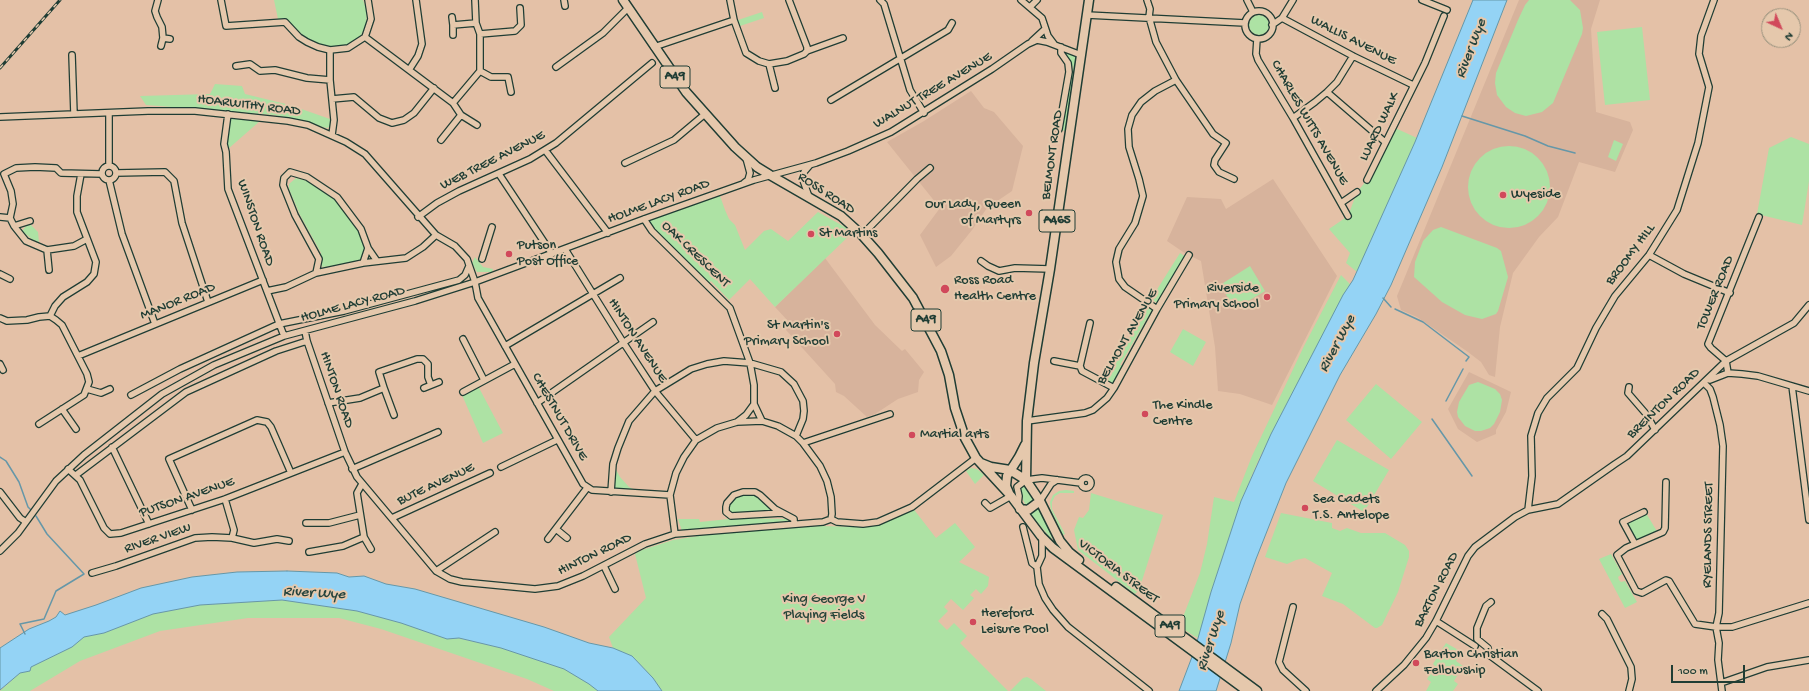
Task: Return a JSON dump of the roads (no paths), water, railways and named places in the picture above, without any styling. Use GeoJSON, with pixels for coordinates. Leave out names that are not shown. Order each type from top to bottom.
{"type":"FeatureCollection","features":[{"type":"Feature","properties":{"kind":"highway","name":"ROSS ROAD"},"geometry":{"type":"LineString","coordinates":[[623,0],[686,92],[746,157],[770,175],[841,216],[862,235],[878,253],[913,298],[932,332],[946,365],[960,425],[977,460],[1011,496]]}},
{"type":"Feature","properties":{"kind":"highway","name":"BELMONT ROAD"},"geometry":{"type":"LineString","coordinates":[[1026,480],[1027,421],[1034,363],[1050,270],[1089,0]]}},
{"type":"Feature","properties":{"kind":"highway","name":"A465"},"geometry":{"type":"LineString","coordinates":[[1011,496],[1006,486],[1006,481],[1010,470],[1019,457],[1026,442]]}},
{"type":"Feature","properties":{"kind":"highway"},"geometry":{"type":"LineString","coordinates":[[977,460],[991,467],[1010,470],[1026,480]]}},
{"type":"Feature","properties":{"kind":"highway","name":"VICTORIA STREET"},"geometry":{"type":"LineString","coordinates":[[1026,480],[1040,501],[1054,531],[1069,552],[1080,564],[1247,691]]}},
{"type":"Feature","properties":{"kind":"highway","name":"VICTORIA STREET"},"geometry":{"type":"LineString","coordinates":[[1011,496],[1051,546],[1080,564],[1257,691]]}},
{"type":"Feature","properties":{"kind":"highway"},"geometry":{"type":"LineString","coordinates":[[1019,507],[1028,510],[1040,501]]}},
{"type":"Feature","properties":{"kind":"highway"},"geometry":{"type":"LineString","coordinates":[[1051,546],[1054,531]]}},
{"type":"Feature","properties":{"kind":"street"},"geometry":{"type":"LineString","coordinates":[[158,0],[155,11],[162,27],[163,38],[161,46]]}},
{"type":"Feature","properties":{"kind":"street"},"geometry":{"type":"LineString","coordinates":[[221,0],[226,26],[285,22],[299,37],[307,42],[330,50],[348,48],[365,38],[371,19],[368,0]]}},
{"type":"Feature","properties":{"kind":"street"},"geometry":{"type":"LineString","coordinates":[[409,70],[418,56],[422,44],[416,0]]}},
{"type":"Feature","properties":{"kind":"street"},"geometry":{"type":"LineString","coordinates":[[453,103],[480,71],[480,34],[476,23],[475,0]]}},
{"type":"Feature","properties":{"kind":"street"},"geometry":{"type":"LineString","coordinates":[[730,0],[734,20],[746,53],[752,58],[770,64],[787,61],[804,54],[806,51],[843,38]]}},
{"type":"Feature","properties":{"kind":"street"},"geometry":{"type":"LineString","coordinates":[[789,0],[807,47],[806,51]]}},
{"type":"Feature","properties":{"kind":"street"},"geometry":{"type":"LineString","coordinates":[[880,0],[884,4],[910,90],[924,113]]}},
{"type":"Feature","properties":{"kind":"street"},"geometry":{"type":"LineString","coordinates":[[1021,0],[1042,18],[1045,29],[1054,44]]}},
{"type":"Feature","properties":{"kind":"street"},"geometry":{"type":"LineString","coordinates":[[1030,7],[1037,0]]}},
{"type":"Feature","properties":{"kind":"street"},"geometry":{"type":"LineString","coordinates":[[1148,0],[1150,9],[1149,18],[1156,42],[1176,80],[1213,134],[1226,143],[1215,160],[1214,165],[1216,169],[1234,179]]}},
{"type":"Feature","properties":{"kind":"street"},"geometry":{"type":"LineString","coordinates":[[1247,0],[1253,12]]}},
{"type":"Feature","properties":{"kind":"street"},"geometry":{"type":"LineString","coordinates":[[1272,25],[1282,18],[1292,0]]}},
{"type":"Feature","properties":{"kind":"street"},"geometry":{"type":"LineString","coordinates":[[1422,0],[1446,10]]}},
{"type":"Feature","properties":{"kind":"street","name":"BROOMY HILL"},"geometry":{"type":"LineString","coordinates":[[1528,510],[1532,476],[1531,436],[1538,413],[1547,398],[1576,368],[1596,328],[1615,296],[1649,256],[1677,210],[1698,143],[1709,87],[1698,54],[1701,36],[1714,0]]}},
{"type":"Feature","properties":{"kind":"street"},"geometry":{"type":"LineString","coordinates":[[480,34],[515,31],[518,29],[522,21],[520,8]]}},
{"type":"Feature","properties":{"kind":"street"},"geometry":{"type":"LineString","coordinates":[[556,67],[596,39],[628,8]]}},
{"type":"Feature","properties":{"kind":"street"},"geometry":{"type":"LineString","coordinates":[[1253,12],[1262,12],[1270,17],[1272,25],[1271,31],[1264,38],[1257,39],[1246,33],[1245,23],[1249,15],[1253,12]]}},
{"type":"Feature","properties":{"kind":"street"},"geometry":{"type":"LineString","coordinates":[[1087,15],[1245,23]]}},
{"type":"Feature","properties":{"kind":"street","name":"LUARD WALK"},"geometry":{"type":"LineString","coordinates":[[1367,180],[1414,85],[1444,16]]}},
{"type":"Feature","properties":{"kind":"street"},"geometry":{"type":"LineString","coordinates":[[452,17],[454,35]]}},
{"type":"Feature","properties":{"kind":"street","name":"WALLIS AVENUE"},"geometry":{"type":"LineString","coordinates":[[1282,18],[1353,56],[1414,85]]}},
{"type":"Feature","properties":{"kind":"street"},"geometry":{"type":"LineString","coordinates":[[654,47],[734,20]]}},
{"type":"Feature","properties":{"kind":"street"},"geometry":{"type":"LineString","coordinates":[[453,25],[476,23]]}},
{"type":"Feature","properties":{"kind":"street"},"geometry":{"type":"LineString","coordinates":[[831,100],[948,30],[952,23]]}},
{"type":"Feature","properties":{"kind":"street"},"geometry":{"type":"LineString","coordinates":[[1028,44],[1045,29]]}},
{"type":"Feature","properties":{"kind":"street"},"geometry":{"type":"LineString","coordinates":[[163,38],[170,39]]}},
{"type":"Feature","properties":{"kind":"street"},"geometry":{"type":"LineString","coordinates":[[365,38],[434,88],[453,103],[461,115],[477,125]]}},
{"type":"Feature","properties":{"kind":"street","name":"CHARLES WITTS AVENUE"},"geometry":{"type":"LineString","coordinates":[[1257,39],[1256,54],[1258,60],[1293,118],[1348,216]]}},
{"type":"Feature","properties":{"kind":"street","name":"WALNUT TREE AVENUE"},"geometry":{"type":"LineString","coordinates":[[770,175],[810,164],[878,138],[924,113],[1028,44],[1037,40],[1054,44],[1081,55]]}},
{"type":"Feature","properties":{"kind":"street"},"geometry":{"type":"LineString","coordinates":[[1059,129],[1069,72],[1068,63],[1061,53],[1061,47]]}},
{"type":"Feature","properties":{"kind":"street"},"geometry":{"type":"LineString","coordinates":[[330,50],[330,80],[334,120],[332,135]]}},
{"type":"Feature","properties":{"kind":"street"},"geometry":{"type":"LineString","coordinates":[[72,55],[74,114]]}},
{"type":"Feature","properties":{"kind":"street"},"geometry":{"type":"LineString","coordinates":[[1293,118],[1327,92],[1337,82],[1353,56]]}},
{"type":"Feature","properties":{"kind":"street","name":"WEB TREE AVENUE"},"geometry":{"type":"LineString","coordinates":[[418,217],[437,203],[459,191],[499,174],[545,150],[566,136],[652,63]]}},
{"type":"Feature","properties":{"kind":"street"},"geometry":{"type":"LineString","coordinates":[[236,66],[250,64],[260,70],[275,70],[307,78],[330,80]]}},
{"type":"Feature","properties":{"kind":"street"},"geometry":{"type":"LineString","coordinates":[[770,64],[775,88]]}},
{"type":"Feature","properties":{"kind":"street"},"geometry":{"type":"LineString","coordinates":[[480,71],[491,77],[508,77],[511,92]]}},
{"type":"Feature","properties":{"kind":"street"},"geometry":{"type":"LineString","coordinates":[[1157,309],[1125,287],[1119,279],[1116,262],[1119,249],[1135,223],[1142,196],[1139,179],[1129,147],[1128,129],[1132,115],[1141,102],[1155,91],[1176,80]]}},
{"type":"Feature","properties":{"kind":"street"},"geometry":{"type":"LineString","coordinates":[[332,99],[354,97],[379,118],[392,123],[404,120],[414,113],[434,88]]}},
{"type":"Feature","properties":{"kind":"street"},"geometry":{"type":"LineString","coordinates":[[1327,92],[1385,142]]}},
{"type":"Feature","properties":{"kind":"street","name":"HOARWITHY ROAD"},"geometry":{"type":"LineString","coordinates":[[0,117],[148,111],[195,111],[288,121],[308,125],[346,142],[365,154],[418,217],[436,235],[462,252],[470,266],[475,282]]}},
{"type":"Feature","properties":{"kind":"street"},"geometry":{"type":"LineString","coordinates":[[109,113],[109,166]]}},
{"type":"Feature","properties":{"kind":"street","name":"WINSTON ROAD"},"geometry":{"type":"LineString","coordinates":[[228,114],[224,144],[226,152],[228,189],[284,336]]}},
{"type":"Feature","properties":{"kind":"street"},"geometry":{"type":"LineString","coordinates":[[625,163],[674,140],[705,114]]}},
{"type":"Feature","properties":{"kind":"street"},"geometry":{"type":"LineString","coordinates":[[441,140],[461,115]]}},
{"type":"Feature","properties":{"kind":"street"},"geometry":{"type":"LineString","coordinates":[[545,150],[608,233]]}},
{"type":"Feature","properties":{"kind":"street"},"geometry":{"type":"LineString","coordinates":[[742,184],[748,180],[750,173],[746,157]]}},
{"type":"Feature","properties":{"kind":"street"},"geometry":{"type":"LineString","coordinates":[[809,197],[802,180],[804,172],[810,164]]}},
{"type":"Feature","properties":{"kind":"street"},"geometry":{"type":"LineString","coordinates":[[109,166],[114,168],[116,173]]}},
{"type":"Feature","properties":{"kind":"street"},"geometry":{"type":"LineString","coordinates":[[102,174],[104,168],[109,166]]}},
{"type":"Feature","properties":{"kind":"street"},"geometry":{"type":"LineString","coordinates":[[87,239],[74,246],[47,250],[26,241],[14,226],[10,218],[12,204],[11,191],[4,174],[16,168],[35,167],[56,168],[60,173],[102,174]]}},
{"type":"Feature","properties":{"kind":"street"},"geometry":{"type":"LineString","coordinates":[[862,235],[917,179],[930,168]]}},
{"type":"Feature","properties":{"kind":"street"},"geometry":{"type":"LineString","coordinates":[[116,173],[165,172],[174,181],[182,223],[208,302]]}},
{"type":"Feature","properties":{"kind":"street"},"geometry":{"type":"LineString","coordinates":[[316,273],[319,259],[295,215],[283,185],[284,178],[290,172],[307,177],[337,197],[361,229],[368,248],[377,261]]}},
{"type":"Feature","properties":{"kind":"street"},"geometry":{"type":"LineString","coordinates":[[109,180],[113,178],[116,173]]}},
{"type":"Feature","properties":{"kind":"street"},"geometry":{"type":"LineString","coordinates":[[50,316],[55,306],[64,297],[87,282],[94,274],[96,262],[77,212],[77,196],[81,174]]}},
{"type":"Feature","properties":{"kind":"street"},"geometry":{"type":"LineString","coordinates":[[102,174],[104,178],[109,180]]}},
{"type":"Feature","properties":{"kind":"street"},"geometry":{"type":"LineString","coordinates":[[499,174],[552,254]]}},
{"type":"Feature","properties":{"kind":"street","name":"HOLME LACY ROAD"},"geometry":{"type":"LineString","coordinates":[[0,551],[12,540],[47,493],[68,469],[140,410],[177,384],[214,365],[284,336],[415,301],[475,282],[644,219],[770,175]]}},
{"type":"Feature","properties":{"kind":"street"},"geometry":{"type":"LineString","coordinates":[[109,180],[122,234],[155,324]]}},
{"type":"Feature","properties":{"kind":"street"},"geometry":{"type":"LineString","coordinates":[[1341,203],[1356,192]]}},
{"type":"Feature","properties":{"kind":"street"},"geometry":{"type":"LineString","coordinates":[[0,217],[10,218]]}},
{"type":"Feature","properties":{"kind":"street","name":"TOWER ROAD"},"geometry":{"type":"LineString","coordinates":[[1726,361],[1710,348],[1708,344],[1730,293],[1759,217]]}},
{"type":"Feature","properties":{"kind":"street","name":"OAK CRESCENT"},"geometry":{"type":"LineString","coordinates":[[644,219],[652,231],[730,308],[750,363]]}},
{"type":"Feature","properties":{"kind":"street"},"geometry":{"type":"LineString","coordinates":[[14,226],[30,221]]}},
{"type":"Feature","properties":{"kind":"street"},"geometry":{"type":"LineString","coordinates":[[482,259],[489,229]]}},
{"type":"Feature","properties":{"kind":"street"},"geometry":{"type":"LineString","coordinates":[[267,291],[286,288],[316,273],[364,262],[406,258],[436,235]]}},
{"type":"Feature","properties":{"kind":"street"},"geometry":{"type":"LineString","coordinates":[[364,262],[368,248]]}},
{"type":"Feature","properties":{"kind":"street","name":"HINTON AVENUE"},"geometry":{"type":"LineString","coordinates":[[565,249],[592,294],[655,391],[696,440]]}},
{"type":"Feature","properties":{"kind":"street"},"geometry":{"type":"LineString","coordinates":[[47,250],[49,270]]}},
{"type":"Feature","properties":{"kind":"street","name":"BELMONT AVENUE"},"geometry":{"type":"LineString","coordinates":[[1027,421],[1085,413],[1101,404],[1114,388],[1157,309],[1190,255]]}},
{"type":"Feature","properties":{"kind":"street"},"geometry":{"type":"LineString","coordinates":[[1649,256],[1684,274],[1730,293]]}},
{"type":"Feature","properties":{"kind":"street"},"geometry":{"type":"LineString","coordinates":[[981,261],[999,271],[1015,268],[1050,270]]}},
{"type":"Feature","properties":{"kind":"street","name":"HOLME LACY ROAD"},"geometry":{"type":"LineString","coordinates":[[131,395],[180,369],[279,324],[337,313],[459,280],[465,275],[470,266]]}},
{"type":"Feature","properties":{"kind":"street"},"geometry":{"type":"LineString","coordinates":[[0,274],[10,279]]}},
{"type":"Feature","properties":{"kind":"street"},"geometry":{"type":"LineString","coordinates":[[505,346],[620,278]]}},
{"type":"Feature","properties":{"kind":"street","name":"MANOR ROAD"},"geometry":{"type":"LineString","coordinates":[[78,356],[263,280]]}},
{"type":"Feature","properties":{"kind":"street","name":"CHESTNUT DRIVE"},"geometry":{"type":"LineString","coordinates":[[475,282],[478,298],[538,403],[557,440],[587,488]]}},
{"type":"Feature","properties":{"kind":"street","name":"BREINTON ROAD"},"geometry":{"type":"LineString","coordinates":[[1528,510],[1558,504],[1627,456],[1726,361],[1794,323],[1809,304]]}},
{"type":"Feature","properties":{"kind":"street"},"geometry":{"type":"LineString","coordinates":[[0,318],[7,321],[28,320],[50,316],[62,325],[89,382],[87,389],[79,399],[39,424]]}},
{"type":"Feature","properties":{"kind":"street"},"geometry":{"type":"LineString","coordinates":[[538,403],[653,322]]}},
{"type":"Feature","properties":{"kind":"street"},"geometry":{"type":"LineString","coordinates":[[1090,323],[1080,366],[1085,374],[1114,388]]}},
{"type":"Feature","properties":{"kind":"street","name":"HINTON ROAD"},"geometry":{"type":"LineString","coordinates":[[305,331],[306,340],[352,469],[362,484],[436,571],[462,582],[535,589],[558,586],[604,566],[645,544],[675,534],[823,522],[831,519],[837,522],[863,524],[878,522],[895,516],[912,507],[977,460]]}},
{"type":"Feature","properties":{"kind":"street"},"geometry":{"type":"LineString","coordinates":[[463,339],[484,380]]}},
{"type":"Feature","properties":{"kind":"street"},"geometry":{"type":"LineString","coordinates":[[76,475],[186,392],[276,351],[306,340]]}},
{"type":"Feature","properties":{"kind":"street"},"geometry":{"type":"LineString","coordinates":[[394,415],[379,372],[417,359],[423,359],[428,364],[428,377],[431,385]]}},
{"type":"Feature","properties":{"kind":"street"},"geometry":{"type":"LineString","coordinates":[[611,492],[614,464],[620,441],[629,422],[655,391],[691,369],[707,364],[724,361],[750,363],[782,372],[799,391],[804,411],[803,419],[796,436]]}},
{"type":"Feature","properties":{"kind":"street"},"geometry":{"type":"LineString","coordinates":[[1054,361],[1080,366]]}},
{"type":"Feature","properties":{"kind":"street"},"geometry":{"type":"LineString","coordinates":[[1726,361],[1728,373]]}},
{"type":"Feature","properties":{"kind":"street"},"geometry":{"type":"LineString","coordinates":[[750,363],[754,385],[754,404],[762,421]]}},
{"type":"Feature","properties":{"kind":"street"},"geometry":{"type":"LineString","coordinates":[[462,392],[515,364]]}},
{"type":"Feature","properties":{"kind":"street"},"geometry":{"type":"LineString","coordinates":[[1704,383],[1717,376],[1728,373],[1758,376],[1809,390]]}},
{"type":"Feature","properties":{"kind":"street"},"geometry":{"type":"LineString","coordinates":[[424,388],[439,382]]}},
{"type":"Feature","properties":{"kind":"street","name":"RYELANDS STREET"},"geometry":{"type":"LineString","coordinates":[[1704,383],[1710,389],[1713,397],[1720,425],[1723,446],[1719,613],[1716,627],[1719,643],[1718,660],[1722,691]]}},
{"type":"Feature","properties":{"kind":"street"},"geometry":{"type":"LineString","coordinates":[[1792,386],[1809,520]]}},
{"type":"Feature","properties":{"kind":"street"},"geometry":{"type":"LineString","coordinates":[[1628,387],[1628,393],[1646,415],[1655,430]]}},
{"type":"Feature","properties":{"kind":"street"},"geometry":{"type":"LineString","coordinates":[[328,402],[360,398],[384,388]]}},
{"type":"Feature","properties":{"kind":"street"},"geometry":{"type":"LineString","coordinates":[[87,389],[101,392],[110,389]]}},
{"type":"Feature","properties":{"kind":"street"},"geometry":{"type":"LineString","coordinates":[[737,422],[746,415],[754,404]]}},
{"type":"Feature","properties":{"kind":"street"},"geometry":{"type":"LineString","coordinates":[[62,409],[76,429]]}},
{"type":"Feature","properties":{"kind":"street"},"geometry":{"type":"LineString","coordinates":[[803,443],[890,414]]}},
{"type":"Feature","properties":{"kind":"street"},"geometry":{"type":"LineString","coordinates":[[192,510],[169,459],[257,420],[262,419],[271,427],[291,473]]}},
{"type":"Feature","properties":{"kind":"street"},"geometry":{"type":"LineString","coordinates":[[675,534],[670,495],[676,473],[684,457],[696,440],[717,428],[737,422],[762,421],[778,426],[796,436],[803,443],[820,466],[827,481],[831,497],[831,519]]}},
{"type":"Feature","properties":{"kind":"street"},"geometry":{"type":"LineString","coordinates":[[352,469],[438,432]]}},
{"type":"Feature","properties":{"kind":"street"},"geometry":{"type":"LineString","coordinates":[[501,467],[557,440]]}},
{"type":"Feature","properties":{"kind":"street"},"geometry":{"type":"LineString","coordinates":[[112,447],[149,524]]}},
{"type":"Feature","properties":{"kind":"street","name":"PUTSON AVENUE"},"geometry":{"type":"LineString","coordinates":[[68,469],[76,475],[106,532],[115,534],[225,499],[345,452]]}},
{"type":"Feature","properties":{"kind":"street","name":"BUTE AVENUE"},"geometry":{"type":"LineString","coordinates":[[392,518],[490,473]]}},
{"type":"Feature","properties":{"kind":"street"},"geometry":{"type":"LineString","coordinates":[[1019,507],[1017,487],[1026,480],[1042,478],[1081,483]]}},
{"type":"Feature","properties":{"kind":"street"},"geometry":{"type":"LineString","coordinates":[[1040,501],[1051,484],[1057,480]]}},
{"type":"Feature","properties":{"kind":"street"},"geometry":{"type":"LineString","coordinates":[[1666,482],[1665,528],[1663,532],[1618,553],[1617,557],[1636,591],[1642,593],[1666,580],[1669,581],[1695,624],[1716,627],[1732,627],[1809,603]]}},
{"type":"Feature","properties":{"kind":"street"},"geometry":{"type":"LineString","coordinates":[[362,484],[357,493],[360,515],[364,537],[371,549]]}},
{"type":"Feature","properties":{"kind":"street"},"geometry":{"type":"LineString","coordinates":[[548,539],[587,488],[611,492],[670,495]]}},
{"type":"Feature","properties":{"kind":"street"},"geometry":{"type":"LineString","coordinates":[[782,513],[774,515],[731,516],[726,512],[726,507],[727,503],[734,495],[748,491],[760,495],[782,513],[794,518],[794,524]]}},
{"type":"Feature","properties":{"kind":"street"},"geometry":{"type":"LineString","coordinates":[[0,492],[20,518],[26,522]]}},
{"type":"Feature","properties":{"kind":"street"},"geometry":{"type":"LineString","coordinates":[[984,504],[990,508],[1011,496]]}},
{"type":"Feature","properties":{"kind":"street"},"geometry":{"type":"LineString","coordinates":[[225,499],[234,530],[232,538]]}},
{"type":"Feature","properties":{"kind":"street","name":"BARTON ROAD"},"geometry":{"type":"LineString","coordinates":[[1376,691],[1414,654],[1436,621],[1456,578],[1471,552],[1508,521],[1528,510]]}},
{"type":"Feature","properties":{"kind":"street"},"geometry":{"type":"LineString","coordinates":[[1635,544],[1623,522],[1644,512]]}},
{"type":"Feature","properties":{"kind":"street"},"geometry":{"type":"LineString","coordinates":[[306,523],[329,523],[360,515]]}},
{"type":"Feature","properties":{"kind":"street"},"geometry":{"type":"LineString","coordinates":[[1023,527],[1032,563],[1037,567]]}},
{"type":"Feature","properties":{"kind":"street"},"geometry":{"type":"LineString","coordinates":[[556,529],[567,538]]}},
{"type":"Feature","properties":{"kind":"street"},"geometry":{"type":"LineString","coordinates":[[436,571],[495,532]]}},
{"type":"Feature","properties":{"kind":"street"},"geometry":{"type":"LineString","coordinates":[[1042,536],[1042,556]]}},
{"type":"Feature","properties":{"kind":"street"},"geometry":{"type":"LineString","coordinates":[[309,552],[343,546],[364,537]]}},
{"type":"Feature","properties":{"kind":"street","name":"RIVER VIEW"},"geometry":{"type":"LineString","coordinates":[[92,573],[195,538],[232,538],[254,543],[277,539],[289,541]]}},
{"type":"Feature","properties":{"kind":"street"},"geometry":{"type":"LineString","coordinates":[[1051,546],[1042,556],[1037,567],[1039,584],[1045,598],[1058,616],[1068,626],[1142,689],[1149,691]]}},
{"type":"Feature","properties":{"kind":"street"},"geometry":{"type":"LineString","coordinates":[[604,566],[615,589]]}},
{"type":"Feature","properties":{"kind":"street"},"geometry":{"type":"LineString","coordinates":[[1491,602],[1486,606],[1476,635],[1480,642],[1488,648],[1489,654],[1492,657],[1538,691]]}},
{"type":"Feature","properties":{"kind":"street"},"geometry":{"type":"LineString","coordinates":[[1293,607],[1279,662],[1283,670],[1306,691]]}},
{"type":"Feature","properties":{"kind":"street"},"geometry":{"type":"LineString","coordinates":[[1602,614],[1607,619],[1631,667],[1632,679],[1629,691]]}},
{"type":"Feature","properties":{"kind":"street"},"geometry":{"type":"LineString","coordinates":[[1436,621],[1475,646]]}},
{"type":"Feature","properties":{"kind":"street"},"geometry":{"type":"LineString","coordinates":[[1721,683],[1766,667],[1809,660]]}},
{"type":"Feature","properties":{"kind":"water","name":"River Wye"},"geometry":{"type":"Polygon","coordinates":[[[1473,0],[1507,0],[1442,167],[1391,285],[1376,314],[1340,375],[1286,483],[1240,604],[1231,643],[1216,691],[1179,691],[1195,649],[1211,592],[1241,501],[1271,434],[1343,295],[1353,280],[1415,142],[1473,0]]]}},
{"type":"Feature","properties":{"kind":"water","name":"River Wye"},"geometry":{"type":"Polygon","coordinates":[[[287,571],[337,573],[349,577],[364,576],[386,584],[415,589],[544,627],[589,643],[613,648],[632,656],[653,678],[662,691],[598,691],[564,669],[501,648],[459,638],[447,639],[401,623],[357,611],[282,600],[200,605],[153,614],[104,633],[84,637],[72,647],[31,667],[30,671],[20,673],[0,690],[0,648],[29,629],[56,617],[60,611],[65,615],[141,588],[192,577],[237,572],[287,571]]]}},
{"type":"Feature","properties":{"kind":"waterway"},"geometry":{"type":"LineString","coordinates":[[1462,116],[1525,136],[1548,146],[1575,153]]}},
{"type":"Feature","properties":{"kind":"waterway"},"geometry":{"type":"LineString","coordinates":[[1383,298],[1391,307]]}},
{"type":"Feature","properties":{"kind":"waterway"},"geometry":{"type":"LineString","coordinates":[[1395,309],[1423,322],[1469,357],[1466,361]]}},
{"type":"Feature","properties":{"kind":"waterway"},"geometry":{"type":"LineString","coordinates":[[1446,401],[1463,369]]}},
{"type":"Feature","properties":{"kind":"waterway"},"geometry":{"type":"LineString","coordinates":[[1432,419],[1472,476]]}},
{"type":"Feature","properties":{"kind":"waterway"},"geometry":{"type":"LineString","coordinates":[[0,457],[6,461],[19,482],[28,507],[32,511]]}},
{"type":"Feature","properties":{"kind":"waterway"},"geometry":{"type":"LineString","coordinates":[[25,634],[20,624],[44,619],[56,591],[84,574],[47,534],[36,516]]}},
{"type":"Feature","properties":{"kind":"railway"},"geometry":{"type":"LineString","coordinates":[[0,68],[60,0]]}},
{"type":"Feature","properties":{"kind":"place","name":"Wyeside"},"geometry":{"type":"Point","coordinates":[1503,195]}},
{"type":"Feature","properties":{"kind":"place","name":"Our Lady, Queen of Martyrs"},"geometry":{"type":"Point","coordinates":[1029,213]}},
{"type":"Feature","properties":{"kind":"place","name":"St Martins"},"geometry":{"type":"Point","coordinates":[811,234]}},
{"type":"Feature","properties":{"kind":"place","name":"Putson Post Office"},"geometry":{"type":"Point","coordinates":[509,254]}},
{"type":"Feature","properties":{"kind":"place","name":"Ross Road Health Centre"},"geometry":{"type":"Point","coordinates":[945,289]}},
{"type":"Feature","properties":{"kind":"place","name":"Riverside Primary School"},"geometry":{"type":"Point","coordinates":[1267,297]}},
{"type":"Feature","properties":{"kind":"place","name":"St Martin's Primary School"},"geometry":{"type":"Point","coordinates":[837,334]}},
{"type":"Feature","properties":{"kind":"place","name":"The Kindle Centre"},"geometry":{"type":"Point","coordinates":[1145,414]}},
{"type":"Feature","properties":{"kind":"place","name":"Martial arts"},"geometry":{"type":"Point","coordinates":[912,435]}},
{"type":"Feature","properties":{"kind":"place","name":"Sea Cadets T.S. Antelope"},"geometry":{"type":"Point","coordinates":[1305,508]}},
{"type":"Feature","properties":{"kind":"place","name":"Hereford Leisure Pool"},"geometry":{"type":"Point","coordinates":[973,622]}},
{"type":"Feature","properties":{"kind":"place","name":"Barton Christian Fellowship"},"geometry":{"type":"Point","coordinates":[1416,663]}},
{"type":"Feature","properties":{"kind":"park label","name":"King George V Playing Fields"},"geometry":{"type":"Point","coordinates":[824,608]}}]}
